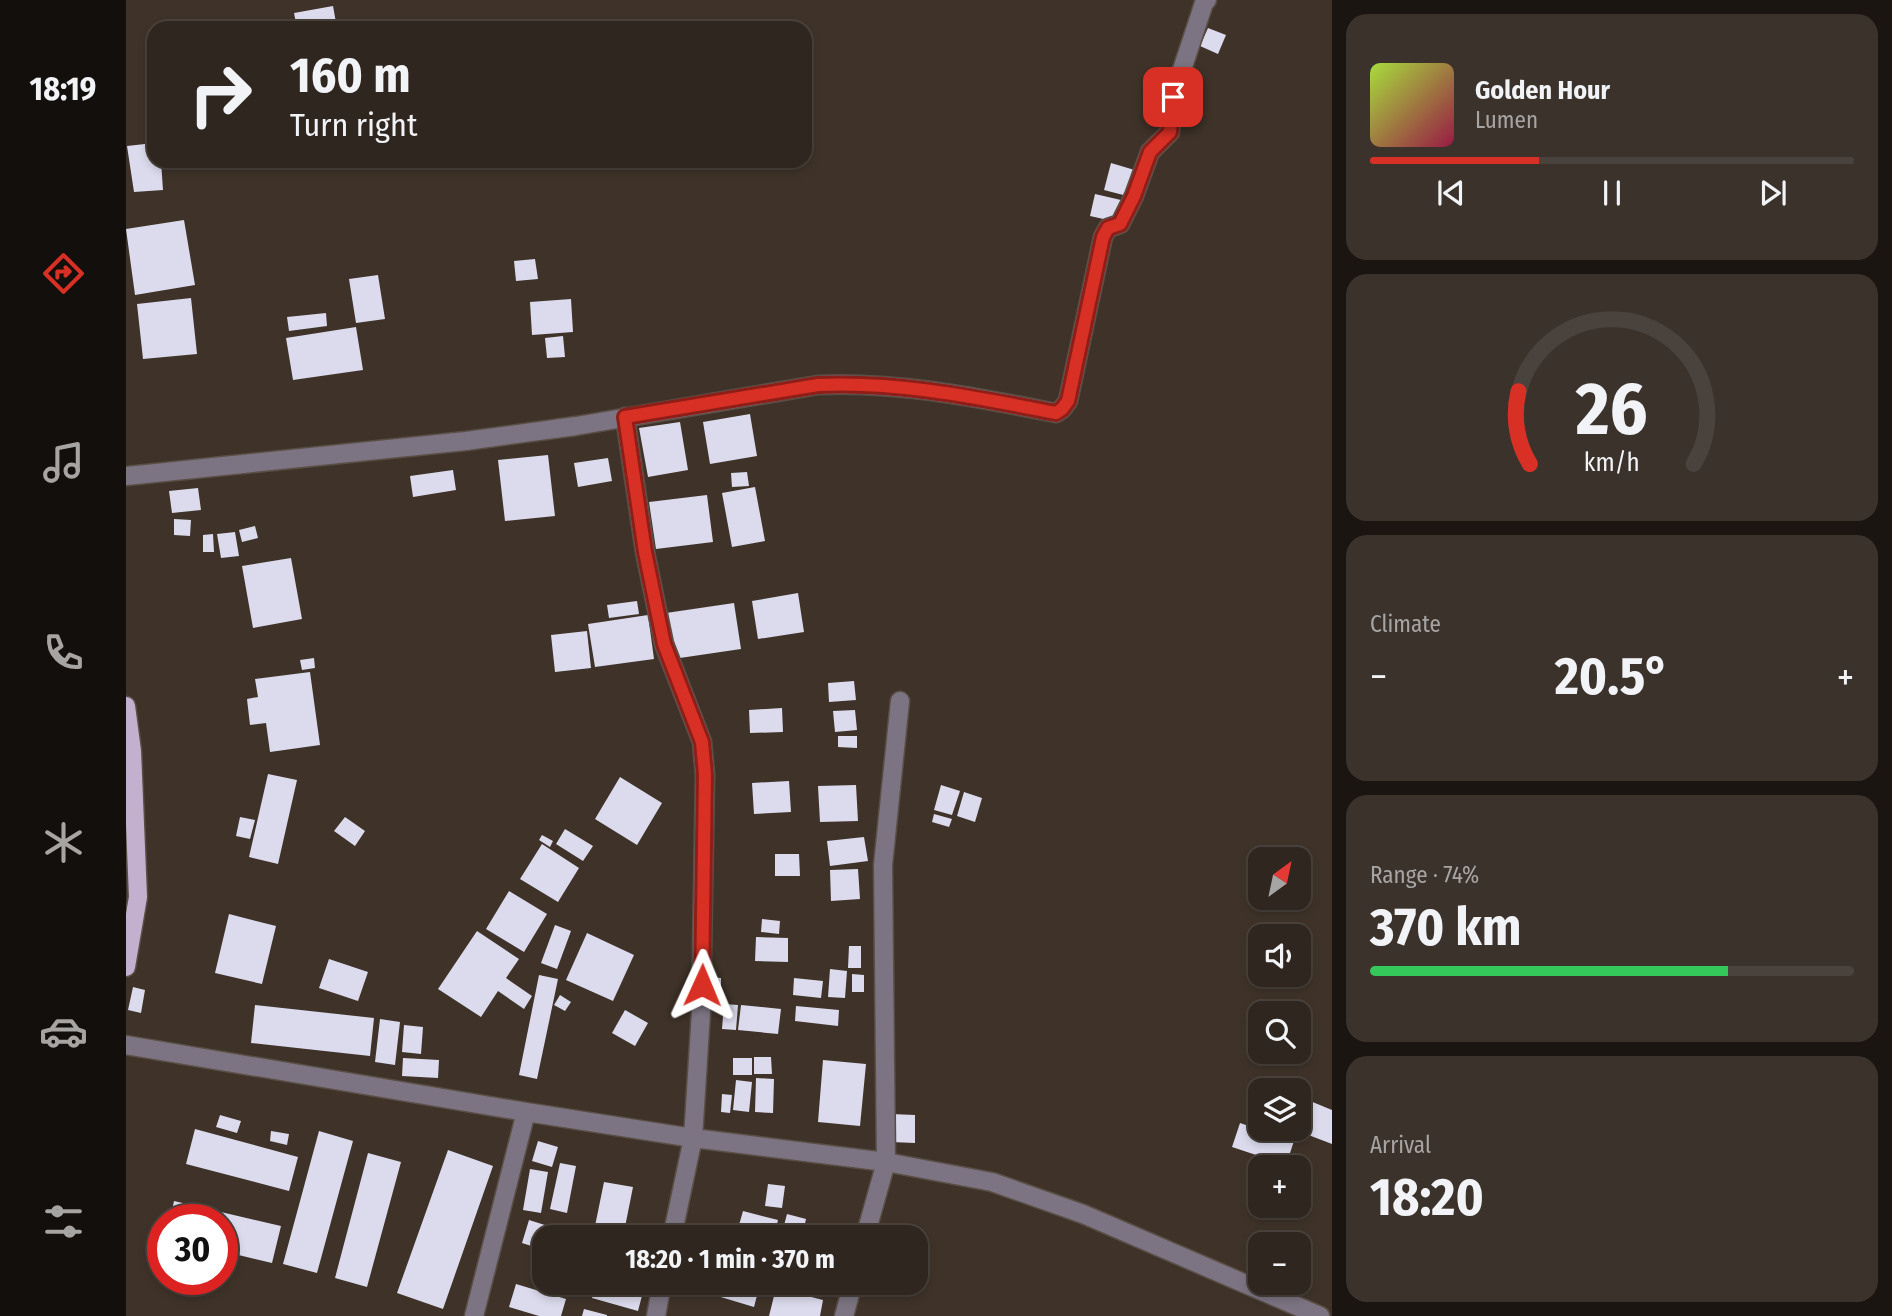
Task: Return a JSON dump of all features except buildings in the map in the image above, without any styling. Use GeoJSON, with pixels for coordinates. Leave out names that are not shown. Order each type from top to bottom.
{"type":"FeatureCollection","features":[{"type":"Feature","properties":{"kind":"main road"},"geometry":{"type":"LineString","coordinates":[[126,706],[132,751],[138,897],[126,967]]}},
{"type":"Feature","properties":{"kind":"street"},"geometry":{"type":"LineString","coordinates":[[126,476],[466,441],[576,426],[818,385],[844,384],[955,394],[1056,413],[1068,401],[1103,237],[1108,228],[1120,224],[1134,196],[1150,152],[1170,132],[1173,97],[1207,0]]}},
{"type":"Feature","properties":{"kind":"street"},"geometry":{"type":"LineString","coordinates":[[625,417],[645,552],[664,644],[702,742],[705,775],[701,1012],[693,1138],[675,1225]]}},
{"type":"Feature","properties":{"kind":"street"},"geometry":{"type":"LineString","coordinates":[[868,1225],[886,1162],[883,864],[900,701]]}},
{"type":"Feature","properties":{"kind":"street"},"geometry":{"type":"LineString","coordinates":[[126,1045],[526,1112],[693,1138],[886,1162],[992,1182],[1083,1214],[1320,1316]]}},
{"type":"Feature","properties":{"kind":"street"},"geometry":{"type":"LineString","coordinates":[[474,1316],[526,1112]]}},
{"type":"Feature","properties":{"kind":"street"},"geometry":{"type":"LineString","coordinates":[[656,1316],[660,1295]]}},
{"type":"Feature","properties":{"kind":"street"},"geometry":{"type":"LineString","coordinates":[[844,1316],[850,1295]]}},
{"type":"Feature","properties":{"kind":"route"},"geometry":{"type":"LineString","coordinates":[[702,985],[705,775],[702,742],[664,644],[645,552],[625,417],[818,385],[844,384],[955,394],[1056,413],[1068,401],[1103,237],[1108,228],[1120,224],[1134,196],[1150,152],[1170,132],[1173,97]]}}]}
